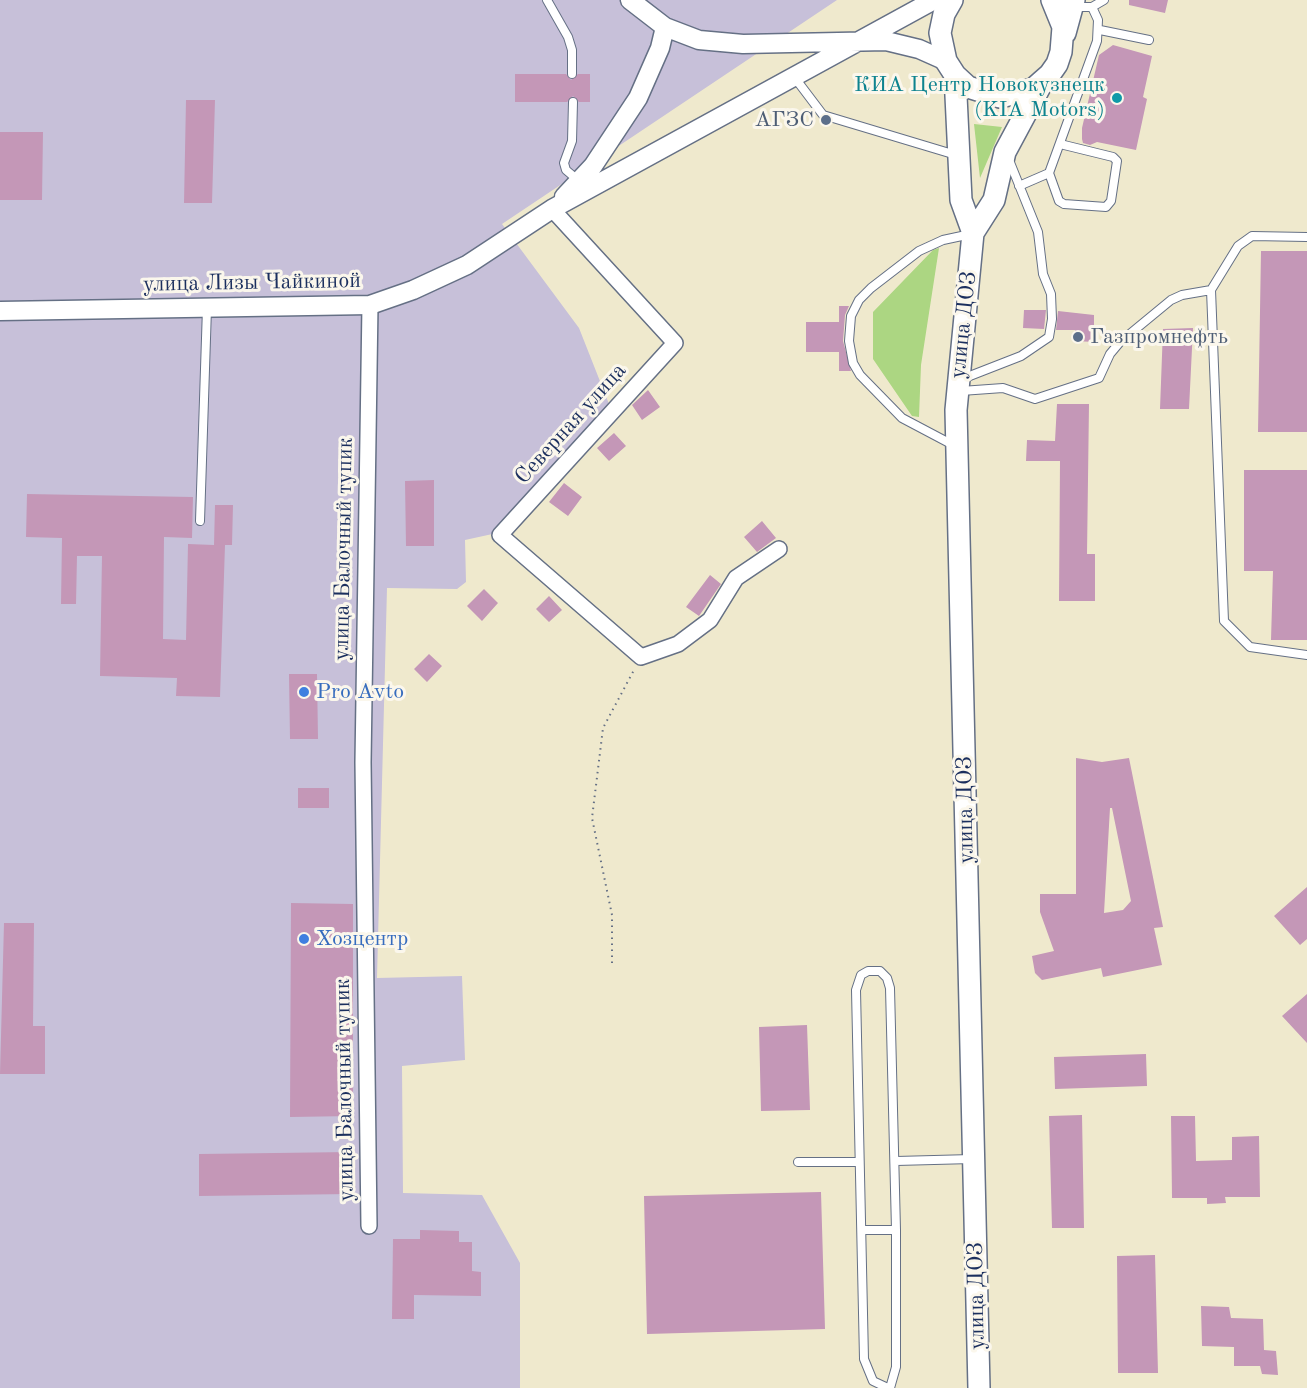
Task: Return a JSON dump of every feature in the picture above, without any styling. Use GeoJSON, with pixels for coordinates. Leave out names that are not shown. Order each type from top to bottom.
{"type":"FeatureCollection","features":[{"type":"Feature","properties":{"kind":"main road"},"geometry":{"type":"LineString","coordinates":[[952,0],[944,14],[940,33],[950,68],[954,96],[960,157],[961,200],[973,233]]}},
{"type":"Feature","properties":{"kind":"main road"},"geometry":{"type":"LineString","coordinates":[[1052,0],[1060,15],[1064,40]]}},
{"type":"Feature","properties":{"kind":"main road"},"geometry":{"type":"LineString","coordinates":[[973,233],[994,200],[1005,152],[1042,83],[1057,64],[1064,40],[1080,5]]}},
{"type":"Feature","properties":{"kind":"main road"},"geometry":{"type":"LineString","coordinates":[[950,68],[978,92],[1000,97],[1022,94],[1042,83]]}},
{"type":"Feature","properties":{"kind":"main road","name":"улица ДОЗ"},"geometry":{"type":"LineString","coordinates":[[973,233],[958,386],[957,447],[979,1388]]}},
{"type":"Feature","properties":{"kind":"street"},"geometry":{"type":"LineString","coordinates":[[630,0],[665,27],[699,40],[716,43],[898,43],[950,68]]}},
{"type":"Feature","properties":{"kind":"street"},"geometry":{"type":"LineString","coordinates":[[552,209],[934,0]]}},
{"type":"Feature","properties":{"kind":"street"},"geometry":{"type":"LineString","coordinates":[[552,209],[579,181],[607,146],[638,98],[654,65],[665,27]]}},
{"type":"Feature","properties":{"kind":"street","name":"улица Лизы Чайкиной"},"geometry":{"type":"LineString","coordinates":[[0,311],[370,305],[412,290],[467,265],[552,209]]}},
{"type":"Feature","properties":{"kind":"street","name":"Северная улица"},"geometry":{"type":"LineString","coordinates":[[552,209],[675,343],[500,535],[641,657]]}},
{"type":"Feature","properties":{"kind":"street","name":"улица Балочный тупик"},"geometry":{"type":"LineString","coordinates":[[369,1226],[363,762],[370,305]]}},
{"type":"Feature","properties":{"kind":"street"},"geometry":{"type":"LineString","coordinates":[[641,657],[678,644],[710,620],[736,578],[779,549]]}},
{"type":"Feature","properties":{"kind":"lane"},"geometry":{"type":"LineString","coordinates":[[547,0],[568,38],[572,50],[572,74]]}},
{"type":"Feature","properties":{"kind":"lane"},"geometry":{"type":"LineString","coordinates":[[1104,0],[1080,5],[1100,30],[1149,40]]}},
{"type":"Feature","properties":{"kind":"lane"},"geometry":{"type":"LineString","coordinates":[[1060,144],[1113,157],[1117,161],[1111,201],[1106,207],[1064,204],[1055,196],[1049,173],[1100,30]]}},
{"type":"Feature","properties":{"kind":"lane"},"geometry":{"type":"LineString","coordinates":[[794,76],[823,116],[960,157]]}},
{"type":"Feature","properties":{"kind":"lane"},"geometry":{"type":"LineString","coordinates":[[573,102],[572,141],[564,163],[566,170],[579,181]]}},
{"type":"Feature","properties":{"kind":"lane"},"geometry":{"type":"LineString","coordinates":[[958,386],[1022,356],[1049,337],[1052,319],[1051,294],[1043,274],[1038,232],[1005,152]]}},
{"type":"Feature","properties":{"kind":"lane"},"geometry":{"type":"LineString","coordinates":[[1019,186],[1049,173]]}},
{"type":"Feature","properties":{"kind":"lane"},"geometry":{"type":"LineString","coordinates":[[957,447],[902,418],[860,375],[853,363],[849,341],[851,315],[859,300],[871,288],[919,251],[943,240],[973,233]]}},
{"type":"Feature","properties":{"kind":"lane"},"geometry":{"type":"LineString","coordinates":[[1307,237],[1252,236],[1238,246],[1211,290],[1224,621],[1250,647],[1307,655]]}},
{"type":"Feature","properties":{"kind":"lane"},"geometry":{"type":"LineString","coordinates":[[958,386],[1003,388],[1035,399],[1099,378],[1106,368],[1110,354],[1120,342],[1165,305],[1182,295],[1211,290]]}},
{"type":"Feature","properties":{"kind":"lane"},"geometry":{"type":"LineString","coordinates":[[200,521],[207,308]]}},
{"type":"Feature","properties":{"kind":"lane"},"geometry":{"type":"LineString","coordinates":[[868,971],[880,971],[887,978],[890,988],[896,1161],[896,1367],[889,1388],[873,1381],[864,1359],[856,990],[861,975],[868,971]]}},
{"type":"Feature","properties":{"kind":"lane"},"geometry":{"type":"LineString","coordinates":[[896,1161],[975,1159]]}},
{"type":"Feature","properties":{"kind":"lane"},"geometry":{"type":"LineString","coordinates":[[798,1162],[859,1162]]}},
{"type":"Feature","properties":{"kind":"lane"},"geometry":{"type":"LineString","coordinates":[[862,1230],[896,1230]]}},
{"type":"Feature","properties":{"kind":"path"},"geometry":{"type":"LineString","coordinates":[[612,963],[612,915],[592,818],[603,728],[641,657]]}},
{"type":"Feature","properties":{"kind":"shaded area"},"geometry":{"type":"Polygon","coordinates":[[[0,0],[837,0],[502,224],[579,328],[609,404],[497,533],[465,540],[466,582],[457,589],[387,588],[377,978],[462,976],[465,1060],[402,1066],[403,1193],[482,1195],[520,1263],[520,1388],[0,1388],[0,0]]]}},
{"type":"Feature","properties":{"kind":"green space"},"geometry":{"type":"Polygon","coordinates":[[[974,124],[1002,127],[980,178],[974,124]]]}},
{"type":"Feature","properties":{"kind":"green space"},"geometry":{"type":"Polygon","coordinates":[[[939,248],[921,365],[919,417],[912,416],[873,359],[873,312],[933,250],[939,248]]]}},
{"type":"Feature","properties":{"kind":"building"},"geometry":{"type":"Polygon","coordinates":[[[1129,0],[1168,0],[1165,13],[1129,5],[1129,0]]]}},
{"type":"Feature","properties":{"kind":"building","name":"КИА Центр Новокузнецк (KIA Motors)"},"geometry":{"type":"Polygon","coordinates":[[[1113,45],[1152,56],[1143,97],[1147,99],[1136,150],[1097,142],[1090,145],[1083,143],[1082,139],[1082,128],[1099,55],[1113,45]]]}},
{"type":"Feature","properties":{"kind":"building"},"geometry":{"type":"Polygon","coordinates":[[[515,74],[566,74],[571,80],[578,74],[590,74],[590,102],[579,102],[573,96],[567,102],[515,102],[515,74]]]}},
{"type":"Feature","properties":{"kind":"building"},"geometry":{"type":"Polygon","coordinates":[[[186,100],[215,100],[212,203],[184,203],[186,100]]]}},
{"type":"Feature","properties":{"kind":"building"},"geometry":{"type":"Polygon","coordinates":[[[0,132],[43,132],[42,200],[0,200],[0,132]]]}},
{"type":"Feature","properties":{"kind":"building"},"geometry":{"type":"Polygon","coordinates":[[[1261,251],[1307,251],[1307,432],[1258,432],[1261,251]]]}},
{"type":"Feature","properties":{"kind":"building"},"geometry":{"type":"Polygon","coordinates":[[[839,306],[849,306],[845,315],[843,341],[851,371],[839,371],[839,352],[806,352],[806,322],[839,322],[839,306]]]}},
{"type":"Feature","properties":{"kind":"building"},"geometry":{"type":"Polygon","coordinates":[[[1024,310],[1046,310],[1044,329],[1023,328],[1024,310]]]}},
{"type":"Feature","properties":{"kind":"building"},"geometry":{"type":"Polygon","coordinates":[[[1058,311],[1094,315],[1094,342],[1075,341],[1075,330],[1056,330],[1058,311]]]}},
{"type":"Feature","properties":{"kind":"building"},"geometry":{"type":"Polygon","coordinates":[[[1193,328],[1189,409],[1160,409],[1163,329],[1193,328]]]}},
{"type":"Feature","properties":{"kind":"building"},"geometry":{"type":"Polygon","coordinates":[[[648,390],[660,407],[642,420],[632,405],[648,390]]]}},
{"type":"Feature","properties":{"kind":"building"},"geometry":{"type":"Polygon","coordinates":[[[1057,404],[1089,404],[1087,554],[1095,554],[1095,601],[1059,601],[1060,461],[1026,461],[1027,440],[1055,441],[1057,404]]]}},
{"type":"Feature","properties":{"kind":"building"},"geometry":{"type":"Polygon","coordinates":[[[614,433],[626,446],[609,461],[597,448],[614,433]]]}},
{"type":"Feature","properties":{"kind":"building"},"geometry":{"type":"Polygon","coordinates":[[[1244,470],[1307,470],[1307,640],[1271,640],[1273,571],[1244,571],[1244,470]]]}},
{"type":"Feature","properties":{"kind":"building"},"geometry":{"type":"Polygon","coordinates":[[[434,480],[434,546],[406,546],[405,481],[434,480]]]}},
{"type":"Feature","properties":{"kind":"building"},"geometry":{"type":"Polygon","coordinates":[[[564,483],[582,497],[568,516],[549,502],[564,483]]]}},
{"type":"Feature","properties":{"kind":"building"},"geometry":{"type":"Polygon","coordinates":[[[27,494],[193,497],[192,538],[164,537],[163,639],[186,640],[188,544],[214,545],[215,505],[233,505],[232,545],[225,545],[220,697],[176,696],[177,678],[100,676],[102,556],[77,556],[76,604],[61,604],[62,538],[26,537],[27,494]]]}},
{"type":"Feature","properties":{"kind":"building"},"geometry":{"type":"Polygon","coordinates":[[[762,521],[776,538],[757,552],[744,537],[762,521]]]}},
{"type":"Feature","properties":{"kind":"building"},"geometry":{"type":"Polygon","coordinates":[[[710,575],[721,584],[699,616],[686,607],[710,575]]]}},
{"type":"Feature","properties":{"kind":"building"},"geometry":{"type":"Polygon","coordinates":[[[484,589],[498,603],[482,621],[467,606],[484,589]]]}},
{"type":"Feature","properties":{"kind":"building"},"geometry":{"type":"Polygon","coordinates":[[[549,596],[562,610],[549,622],[536,609],[549,596]]]}},
{"type":"Feature","properties":{"kind":"building"},"geometry":{"type":"Polygon","coordinates":[[[429,654],[442,666],[427,682],[414,669],[429,654]]]}},
{"type":"Feature","properties":{"kind":"building"},"geometry":{"type":"Polygon","coordinates":[[[289,674],[317,674],[318,739],[290,739],[289,674]]]}},
{"type":"Feature","properties":{"kind":"building"},"geometry":{"type":"Polygon","coordinates":[[[1076,758],[1102,762],[1129,758],[1163,927],[1154,928],[1162,965],[1103,977],[1101,968],[1042,980],[1035,973],[1032,956],[1054,951],[1040,912],[1040,894],[1076,894],[1076,758]],[[1110,808],[1104,913],[1123,910],[1131,901],[1112,808],[1110,808]]]}},
{"type":"Feature","properties":{"kind":"building"},"geometry":{"type":"Polygon","coordinates":[[[298,788],[329,788],[329,808],[298,808],[298,788]]]}},
{"type":"Feature","properties":{"kind":"building"},"geometry":{"type":"Polygon","coordinates":[[[1307,887],[1307,939],[1300,945],[1274,916],[1307,887]]]}},
{"type":"Feature","properties":{"kind":"building"},"geometry":{"type":"Polygon","coordinates":[[[291,903],[353,904],[353,1116],[290,1117],[291,903]]]}},
{"type":"Feature","properties":{"kind":"building"},"geometry":{"type":"Polygon","coordinates":[[[4,923],[34,923],[33,1026],[45,1026],[45,1074],[0,1074],[4,923]]]}},
{"type":"Feature","properties":{"kind":"building"},"geometry":{"type":"Polygon","coordinates":[[[1307,994],[1307,1043],[1282,1016],[1307,994]]]}},
{"type":"Feature","properties":{"kind":"building"},"geometry":{"type":"Polygon","coordinates":[[[807,1025],[810,1110],[761,1111],[759,1027],[807,1025]]]}},
{"type":"Feature","properties":{"kind":"building"},"geometry":{"type":"Polygon","coordinates":[[[1146,1054],[1147,1086],[1055,1089],[1054,1057],[1146,1054]]]}},
{"type":"Feature","properties":{"kind":"building"},"geometry":{"type":"Polygon","coordinates":[[[1082,1115],[1084,1228],[1052,1228],[1049,1116],[1082,1115]]]}},
{"type":"Feature","properties":{"kind":"building"},"geometry":{"type":"Polygon","coordinates":[[[1171,1116],[1195,1116],[1196,1161],[1232,1160],[1232,1137],[1259,1136],[1260,1197],[1225,1197],[1226,1203],[1207,1204],[1207,1198],[1172,1198],[1171,1116]]]}},
{"type":"Feature","properties":{"kind":"building"},"geometry":{"type":"Polygon","coordinates":[[[350,1152],[351,1194],[199,1196],[199,1154],[350,1152]]]}},
{"type":"Feature","properties":{"kind":"building"},"geometry":{"type":"Polygon","coordinates":[[[821,1192],[825,1329],[647,1334],[644,1196],[821,1192]]]}},
{"type":"Feature","properties":{"kind":"building"},"geometry":{"type":"Polygon","coordinates":[[[420,1230],[459,1231],[459,1242],[472,1242],[472,1271],[481,1272],[481,1296],[414,1295],[414,1319],[392,1319],[393,1239],[420,1239],[420,1230]]]}},
{"type":"Feature","properties":{"kind":"building"},"geometry":{"type":"Polygon","coordinates":[[[1155,1255],[1158,1373],[1118,1373],[1117,1256],[1155,1255]]]}},
{"type":"Feature","properties":{"kind":"building"},"geometry":{"type":"Polygon","coordinates":[[[1201,1306],[1229,1307],[1231,1318],[1263,1319],[1264,1350],[1276,1351],[1278,1375],[1262,1374],[1260,1366],[1234,1366],[1234,1347],[1202,1346],[1201,1306]]]}},
{"type":"Feature","properties":{"kind":"place","name":"КИА Центр Новокузнецк (KIA Motors)"},"geometry":{"type":"Point","coordinates":[1117,98]}},
{"type":"Feature","properties":{"kind":"place","name":"АГЗС"},"geometry":{"type":"Point","coordinates":[826,120]}},
{"type":"Feature","properties":{"kind":"place","name":"Газпромнефть"},"geometry":{"type":"Point","coordinates":[1078,337]}},
{"type":"Feature","properties":{"kind":"place","name":"Pro Аvto"},"geometry":{"type":"Point","coordinates":[304,692]}},
{"type":"Feature","properties":{"kind":"place","name":"Хозцентр"},"geometry":{"type":"Point","coordinates":[304,939]}}]}
